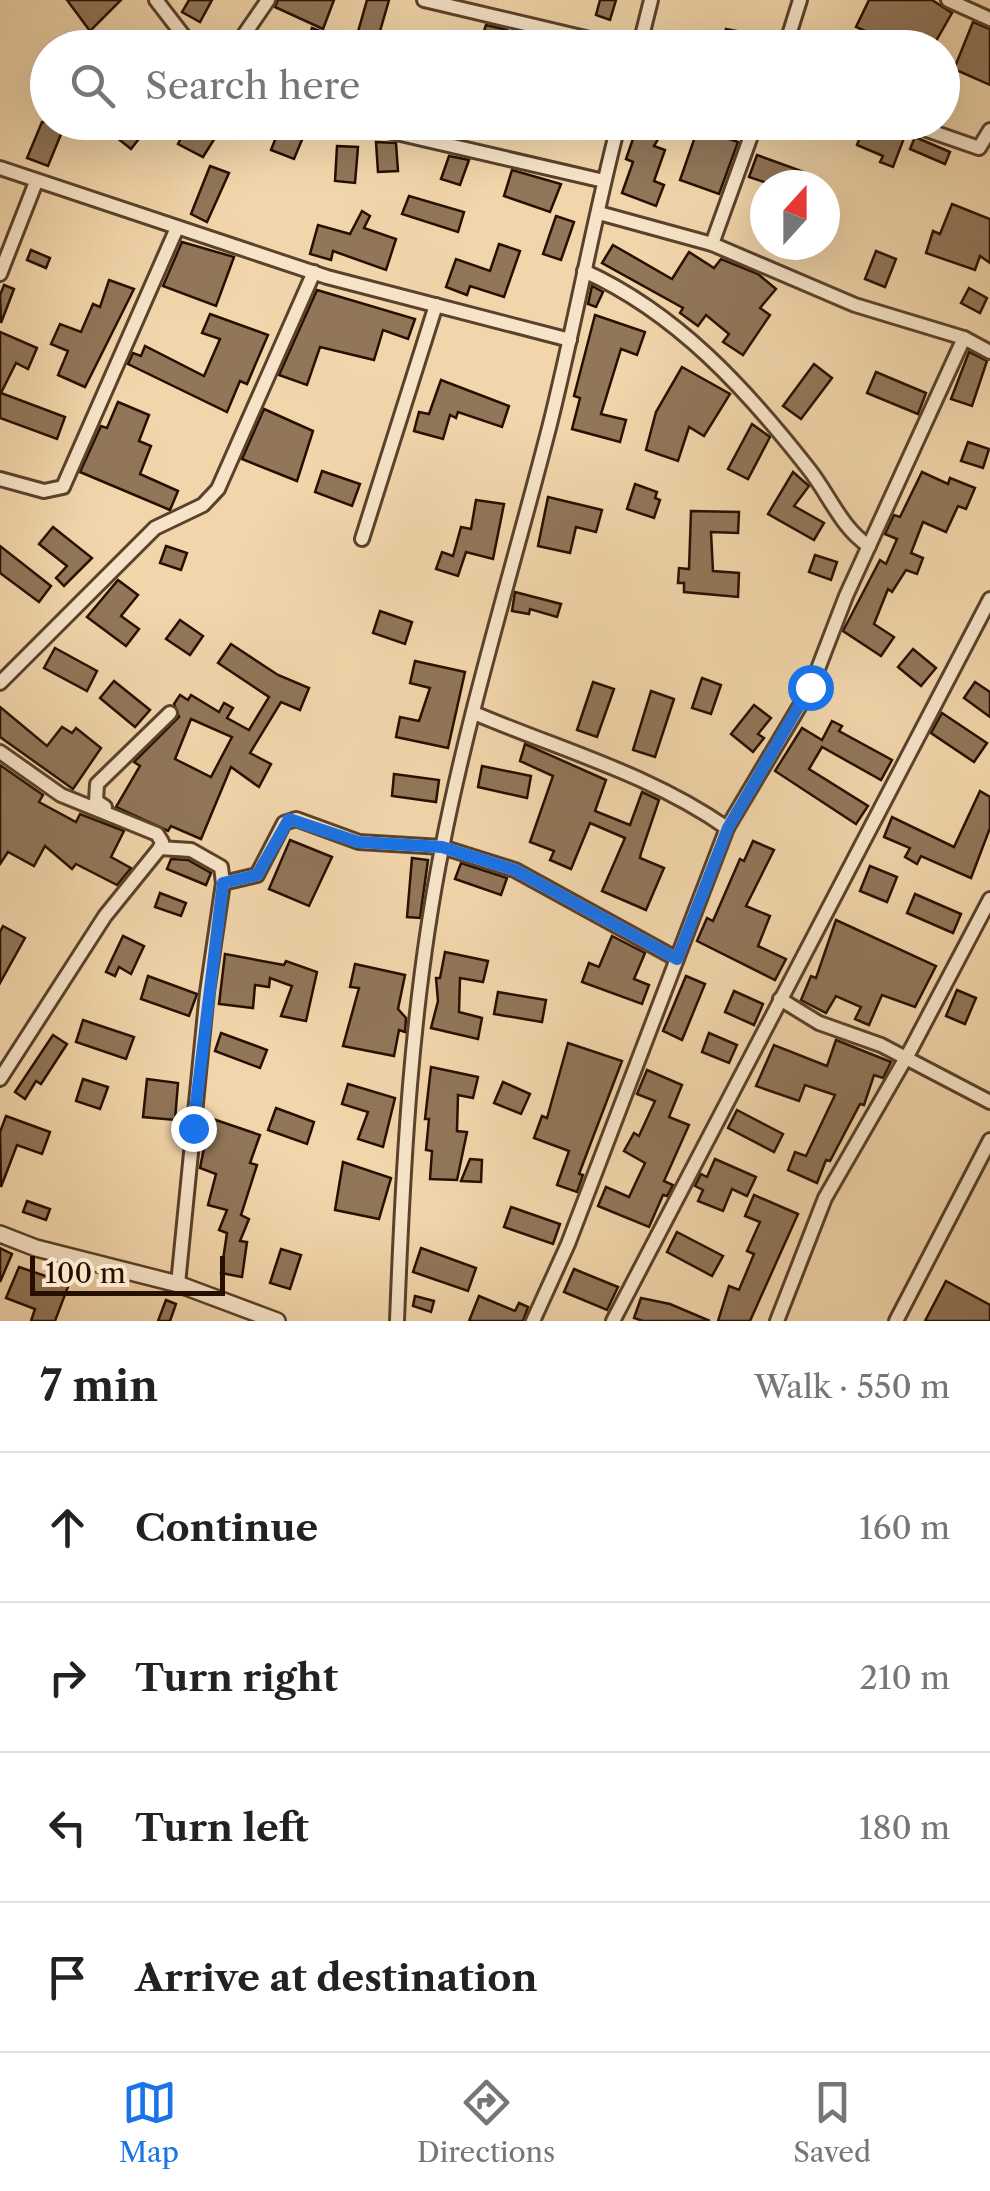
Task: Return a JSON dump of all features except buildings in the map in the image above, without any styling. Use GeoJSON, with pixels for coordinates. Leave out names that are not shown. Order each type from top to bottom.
{"type":"FeatureCollection","features":[{"type":"Feature","properties":{"kind":"street"},"geometry":{"type":"LineString","coordinates":[[156,0],[179,30]]}},
{"type":"Feature","properties":{"kind":"street"},"geometry":{"type":"LineString","coordinates":[[247,30],[268,0]]}},
{"type":"Feature","properties":{"kind":"street"},"geometry":{"type":"LineString","coordinates":[[424,0],[552,30]]}},
{"type":"Feature","properties":{"kind":"street"},"geometry":{"type":"LineString","coordinates":[[643,30],[650,0]]}},
{"type":"Feature","properties":{"kind":"street"},"geometry":{"type":"LineString","coordinates":[[791,30],[800,0]]}},
{"type":"Feature","properties":{"kind":"street"},"geometry":{"type":"LineString","coordinates":[[948,0],[990,19]]}},
{"type":"Feature","properties":{"kind":"street"},"geometry":{"type":"LineString","coordinates":[[956,140],[979,148],[990,130]]}},
{"type":"Feature","properties":{"kind":"street"},"geometry":{"type":"LineString","coordinates":[[427,140],[604,181]]}},
{"type":"Feature","properties":{"kind":"street"},"geometry":{"type":"LineString","coordinates":[[397,1321],[413,1072],[442,847],[570,340],[614,140]]}},
{"type":"Feature","properties":{"kind":"street"},"geometry":{"type":"LineString","coordinates":[[712,244],[750,140]]}},
{"type":"Feature","properties":{"kind":"street"},"geometry":{"type":"LineString","coordinates":[[0,168],[314,272],[570,340]]}},
{"type":"Feature","properties":{"kind":"street"},"geometry":{"type":"LineString","coordinates":[[0,274],[36,182]]}},
{"type":"Feature","properties":{"kind":"street"},"geometry":{"type":"LineString","coordinates":[[599,213],[712,244],[856,304],[964,338],[990,352]]}},
{"type":"Feature","properties":{"kind":"street"},"geometry":{"type":"LineString","coordinates":[[0,479],[44,491],[62,487],[177,228]]}},
{"type":"Feature","properties":{"kind":"street"},"geometry":{"type":"LineString","coordinates":[[584,271],[622,288],[713,359],[768,416],[823,486],[851,531],[870,546]]}},
{"type":"Feature","properties":{"kind":"street"},"geometry":{"type":"LineString","coordinates":[[0,683],[156,528],[203,505],[218,489],[314,272]]}},
{"type":"Feature","properties":{"kind":"street"},"geometry":{"type":"LineString","coordinates":[[362,538],[436,305]]}},
{"type":"Feature","properties":{"kind":"street"},"geometry":{"type":"LineString","coordinates":[[533,1321],[568,1244],[728,828],[810,687],[964,338]]}},
{"type":"Feature","properties":{"kind":"street"},"geometry":{"type":"LineString","coordinates":[[614,1321],[780,1000],[857,862],[990,599]]}},
{"type":"Feature","properties":{"kind":"street"},"geometry":{"type":"LineString","coordinates":[[115,815],[96,801],[97,784],[170,712]]}},
{"type":"Feature","properties":{"kind":"street"},"geometry":{"type":"LineString","coordinates":[[474,713],[634,774],[692,803],[728,828]]}},
{"type":"Feature","properties":{"kind":"street"},"geometry":{"type":"LineString","coordinates":[[0,752],[62,794],[157,834],[162,842],[105,916],[0,1079]]}},
{"type":"Feature","properties":{"kind":"street"},"geometry":{"type":"LineString","coordinates":[[223,883],[257,875],[289,819],[358,842],[442,847],[515,870],[677,959]]}},
{"type":"Feature","properties":{"kind":"street"},"geometry":{"type":"LineString","coordinates":[[160,848],[190,850],[208,858],[220,867],[223,883],[206,992],[178,1284]]}},
{"type":"Feature","properties":{"kind":"street"},"geometry":{"type":"LineString","coordinates":[[777,1321],[825,1198],[990,899]]}},
{"type":"Feature","properties":{"kind":"street"},"geometry":{"type":"LineString","coordinates":[[780,1000],[819,1023],[904,1057],[990,1102]]}},
{"type":"Feature","properties":{"kind":"street"},"geometry":{"type":"LineString","coordinates":[[896,1321],[990,1140]]}},
{"type":"Feature","properties":{"kind":"street"},"geometry":{"type":"LineString","coordinates":[[0,1234],[36,1248],[178,1284],[237,1315],[277,1321]]}},
{"type":"Feature","properties":{"kind":"route"},"geometry":{"type":"LineString","coordinates":[[193,1128],[206,992],[214,962],[214,930],[223,883],[257,875],[284,822],[296,819],[358,842],[442,847],[515,870],[677,959],[728,828],[810,687]]}}]}
